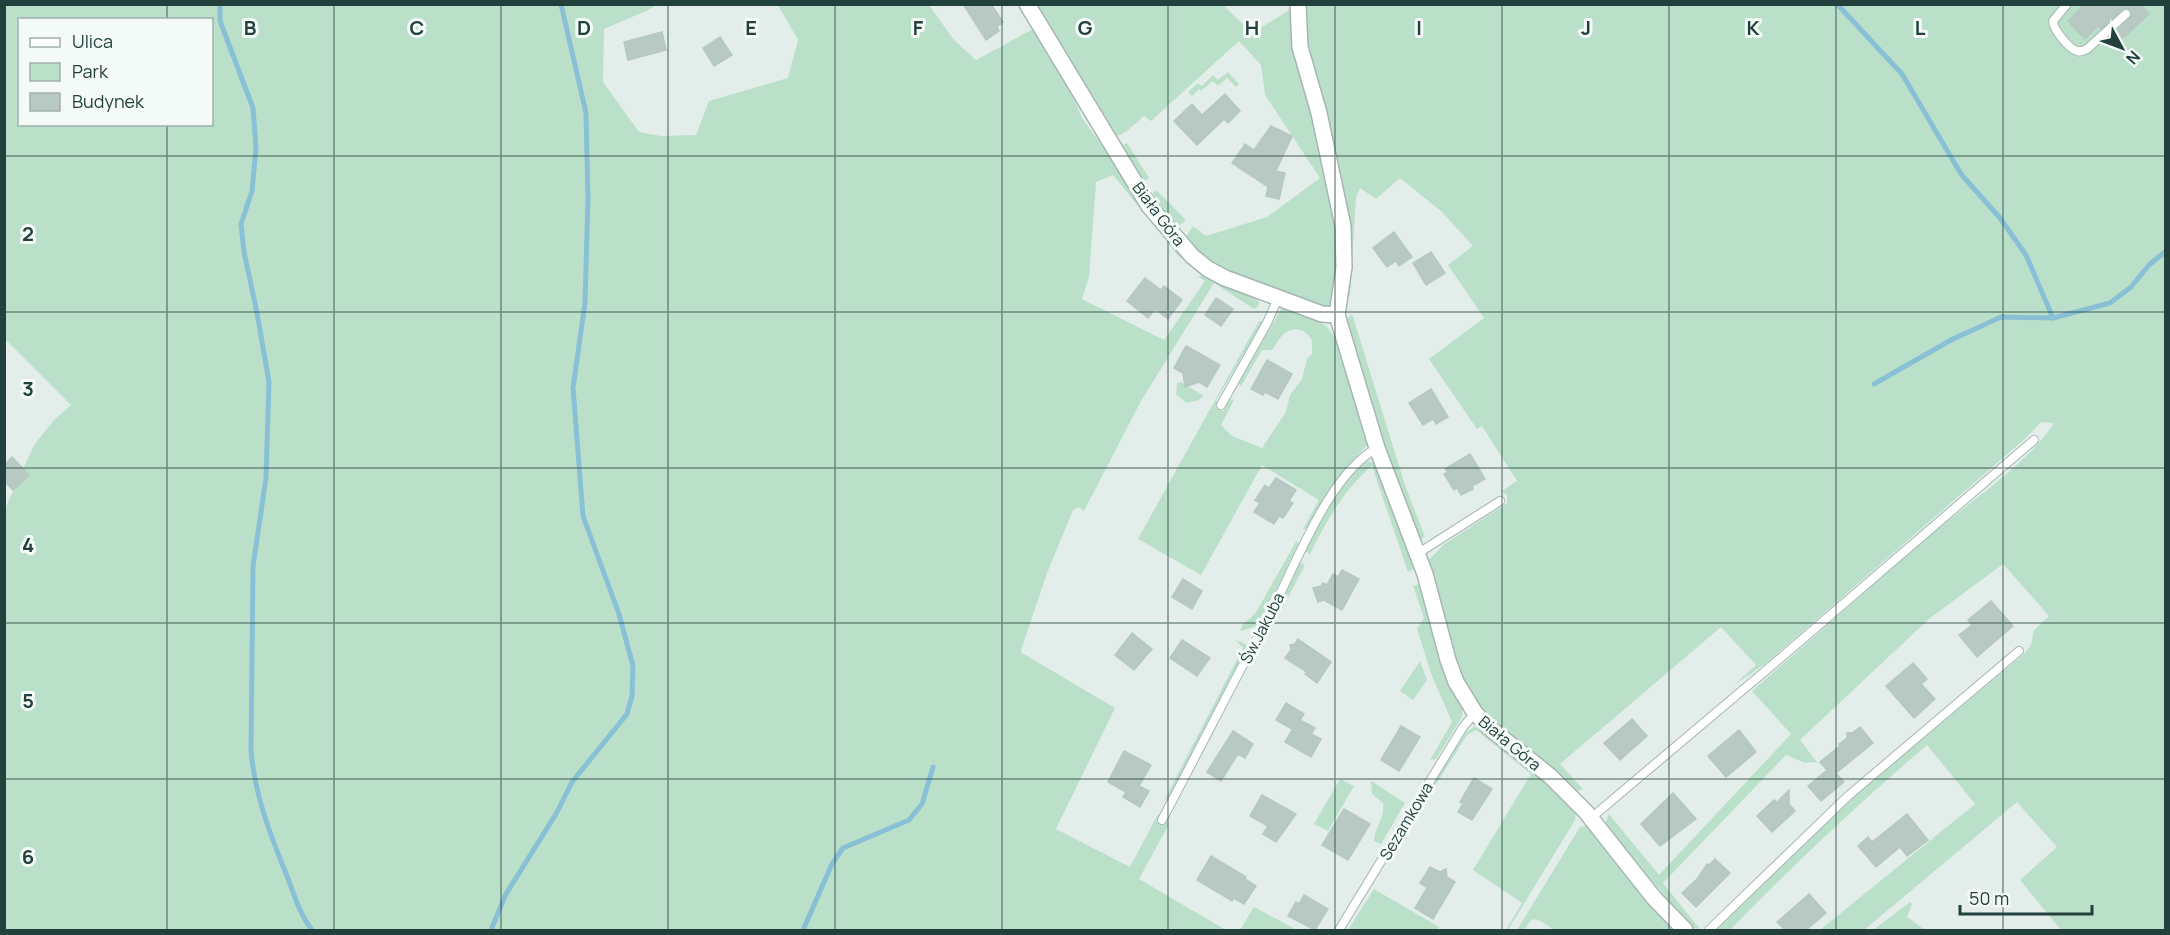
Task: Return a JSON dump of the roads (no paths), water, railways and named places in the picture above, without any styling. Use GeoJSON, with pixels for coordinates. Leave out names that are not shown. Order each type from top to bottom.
{"type":"FeatureCollection","features":[{"type":"Feature","properties":{"kind":"street","name":"Biała Góra"},"geometry":{"type":"LineString","coordinates":[[1027,4],[1149,206],[1192,256],[1225,278],[1322,314],[1337,315],[1377,448],[1425,574],[1456,682],[1475,714],[1550,776],[1591,818],[1654,898],[1685,930]]}},
{"type":"Feature","properties":{"kind":"street"},"geometry":{"type":"LineString","coordinates":[[1298,4],[1300,47],[1319,113],[1343,226],[1344,267],[1337,315]]}},
{"type":"Feature","properties":{"kind":"lane"},"geometry":{"type":"LineString","coordinates":[[2067,4],[2053,21],[2053,28],[2074,50],[2080,52],[2087,49],[2126,14]]}},
{"type":"Feature","properties":{"kind":"lane"},"geometry":{"type":"LineString","coordinates":[[1221,405],[1267,323],[1278,298]]}},
{"type":"Feature","properties":{"kind":"lane"},"geometry":{"type":"LineString","coordinates":[[1591,818],[1770,668],[2034,440]]}},
{"type":"Feature","properties":{"kind":"lane","name":"Św.Jakuba"},"geometry":{"type":"LineString","coordinates":[[1162,820],[1271,612],[1306,539],[1332,495],[1355,465],[1377,448]]}},
{"type":"Feature","properties":{"kind":"lane"},"geometry":{"type":"LineString","coordinates":[[1417,554],[1500,501]]}},
{"type":"Feature","properties":{"kind":"lane"},"geometry":{"type":"LineString","coordinates":[[1709,930],[1848,796],[2019,651]]}},
{"type":"Feature","properties":{"kind":"lane","name":"Sezamkowa"},"geometry":{"type":"LineString","coordinates":[[1339,930],[1463,727],[1475,714]]}},
{"type":"Feature","properties":{"kind":"waterway"},"geometry":{"type":"LineString","coordinates":[[220,4],[220,21],[253,108],[256,147],[252,191],[241,224],[244,252],[269,382],[266,478],[253,566],[251,751],[256,784],[269,830],[304,918],[312,930]]}},
{"type":"Feature","properties":{"kind":"waterway"},"geometry":{"type":"LineString","coordinates":[[491,930],[506,894],[556,814],[572,782],[627,714],[632,696],[633,666],[619,614],[583,516],[573,388],[585,303],[588,198],[586,113],[561,4]]}},
{"type":"Feature","properties":{"kind":"waterway"},"geometry":{"type":"LineString","coordinates":[[1837,4],[1902,74],[1961,174],[2000,218],[2026,255],[2053,318]]}},
{"type":"Feature","properties":{"kind":"waterway"},"geometry":{"type":"LineString","coordinates":[[1874,384],[1951,340],[2001,317],[2053,318],[2110,303],[2131,287],[2149,265],[2166,251]]}},
{"type":"Feature","properties":{"kind":"waterway"},"geometry":{"type":"LineString","coordinates":[[803,930],[832,864],[843,848],[909,820],[922,804],[933,767]]}}]}
